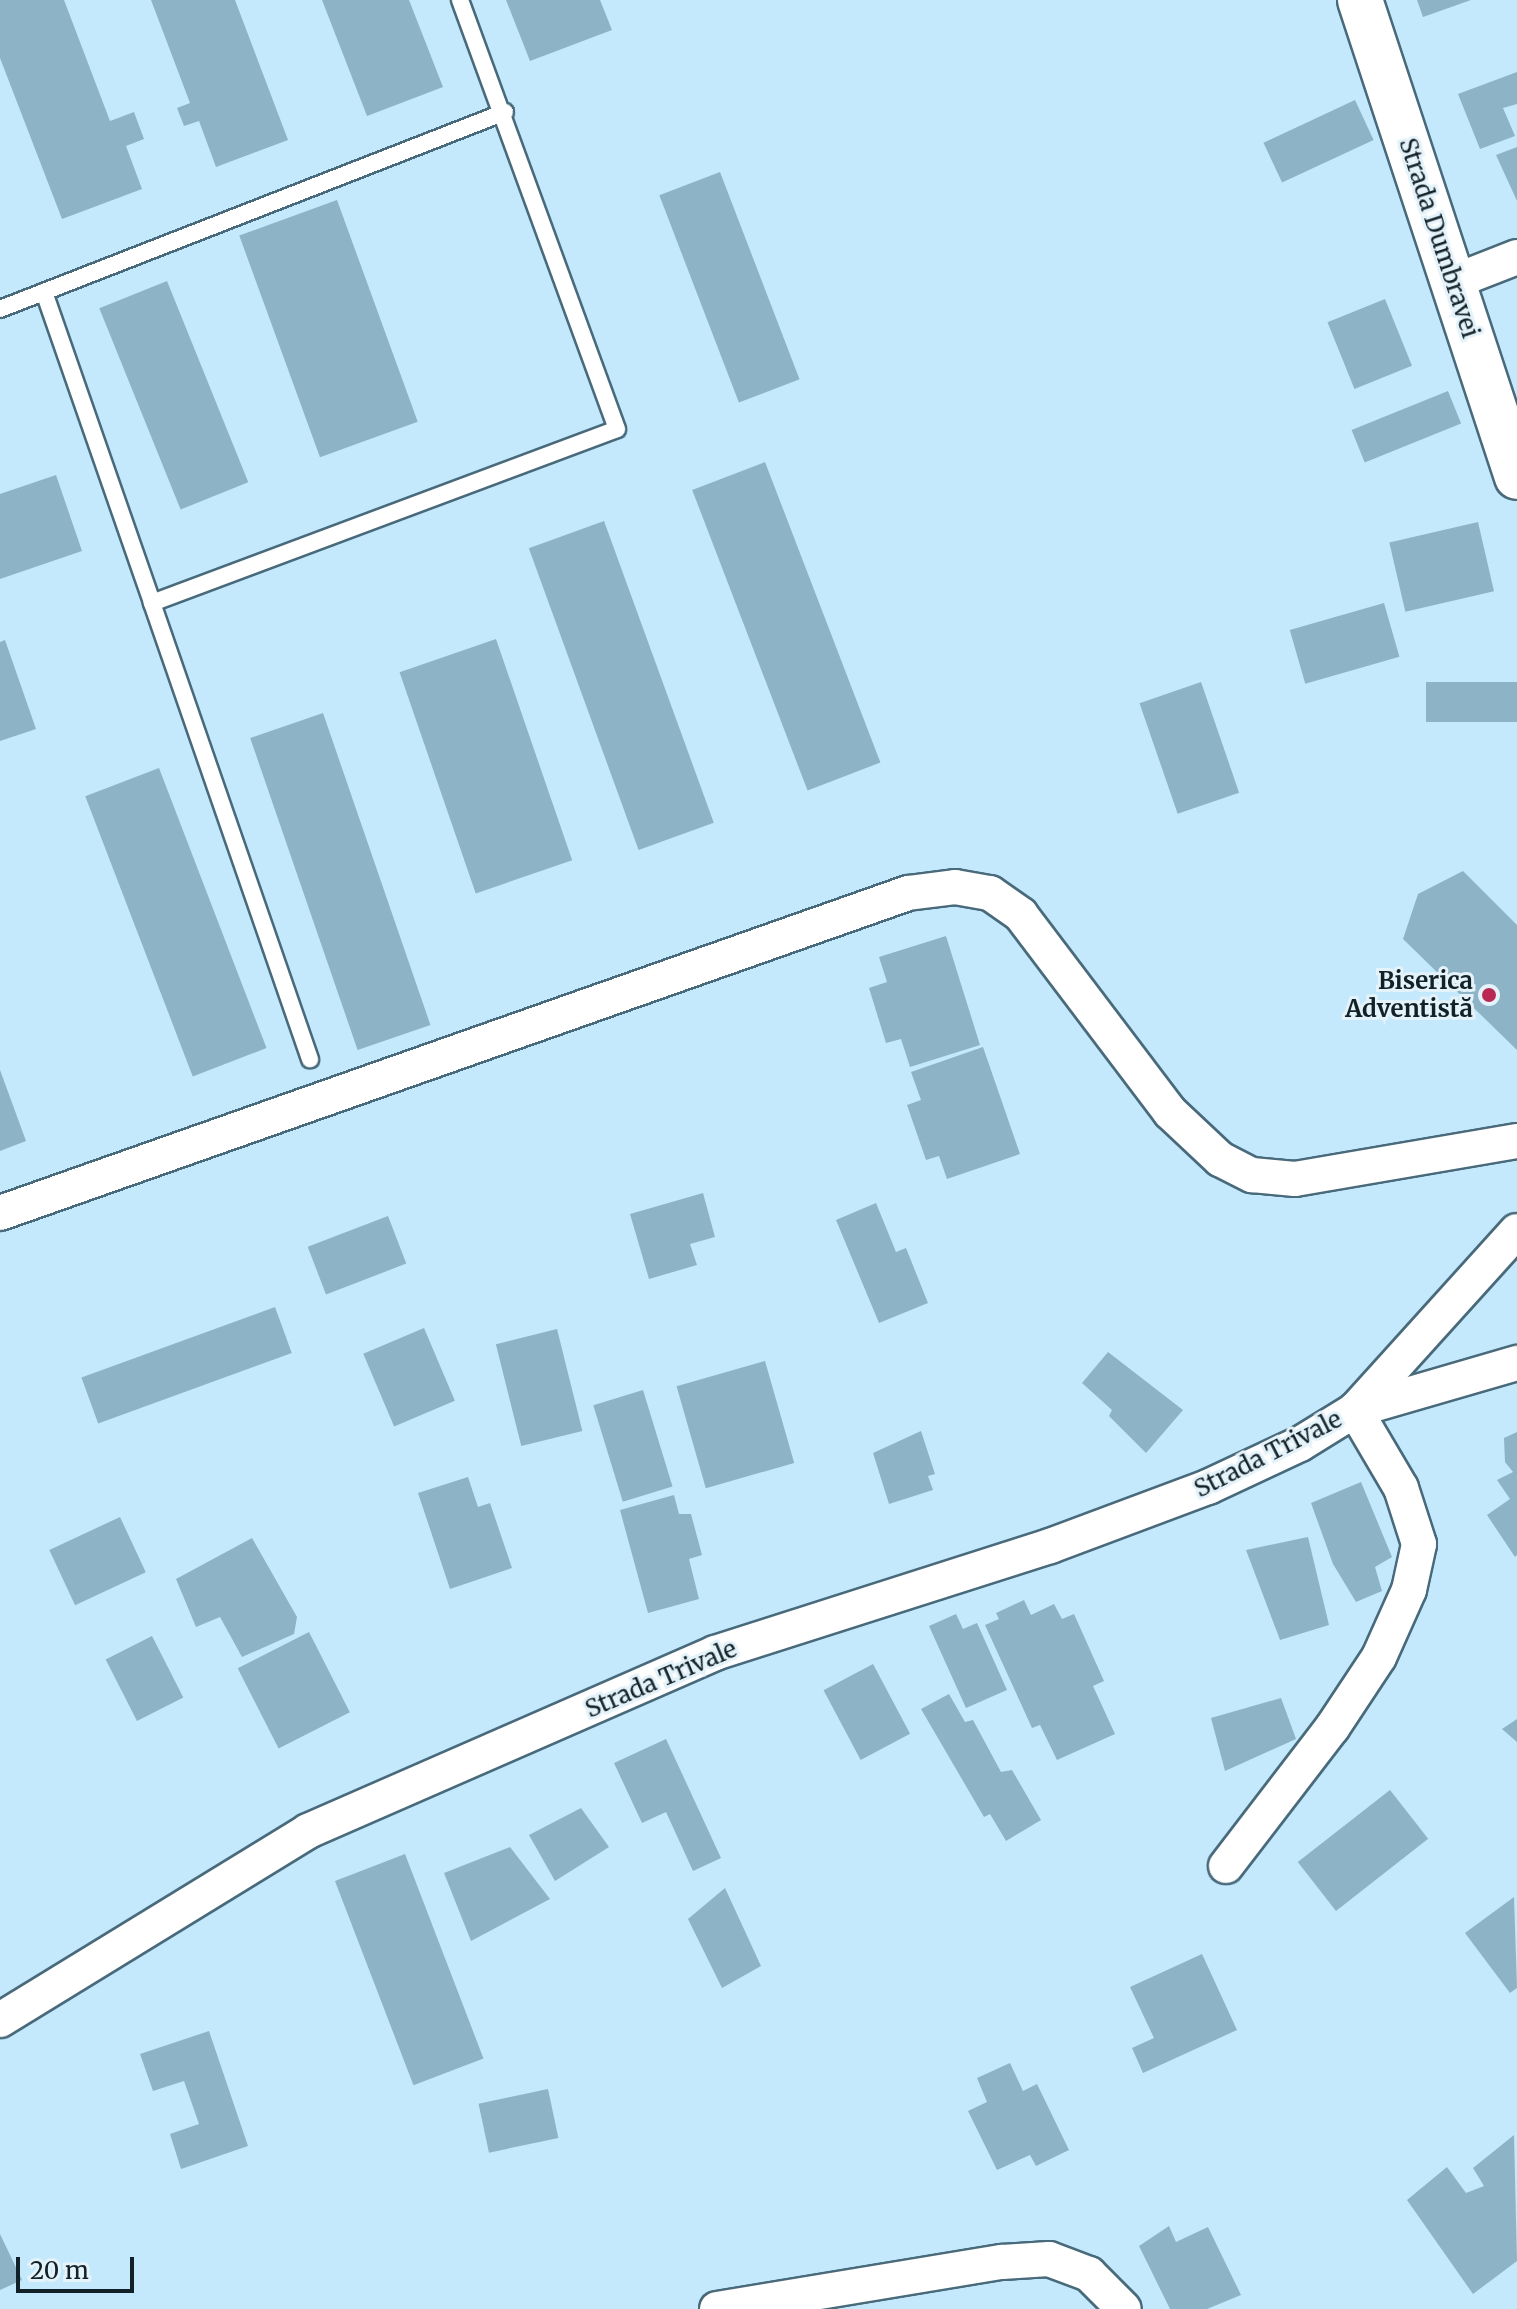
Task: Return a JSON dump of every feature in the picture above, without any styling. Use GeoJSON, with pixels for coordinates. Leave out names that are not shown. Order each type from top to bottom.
{"type":"FeatureCollection","features":[{"type":"Feature","properties":{"kind":"main road","name":"Strada Dumbravei"},"geometry":{"type":"LineString","coordinates":[[1360,0],[1517,477]]}},
{"type":"Feature","properties":{"kind":"street"},"geometry":{"type":"LineString","coordinates":[[1453,282],[1517,257]]}},
{"type":"Feature","properties":{"kind":"street"},"geometry":{"type":"LineString","coordinates":[[0,1213],[908,893],[955,887],[990,893],[1021,915],[1170,1112],[1220,1159],[1252,1175],[1295,1179],[1517,1141]]}},
{"type":"Feature","properties":{"kind":"street","name":"Strada Trivale"},"geometry":{"type":"LineString","coordinates":[[1355,1410],[1517,1231]]}},
{"type":"Feature","properties":{"kind":"street","name":"Strada Trivale"},"geometry":{"type":"LineString","coordinates":[[0,2020],[308,1831],[715,1653],[1050,1546],[1208,1487],[1300,1444],[1355,1410],[1517,1363]]}},
{"type":"Feature","properties":{"kind":"street"},"geometry":{"type":"LineString","coordinates":[[1226,1866],[1332,1728],[1379,1657],[1409,1590],[1419,1544],[1401,1488],[1355,1410]]}},
{"type":"Feature","properties":{"kind":"street"},"geometry":{"type":"LineString","coordinates":[[717,2309],[1002,2262],[1049,2259],[1089,2274],[1124,2309]]}},
{"type":"Feature","properties":{"kind":"lane"},"geometry":{"type":"LineString","coordinates":[[152,603],[617,429],[505,112],[460,0]]}},
{"type":"Feature","properties":{"kind":"lane"},"geometry":{"type":"LineString","coordinates":[[0,309],[505,112]]}},
{"type":"Feature","properties":{"kind":"lane"},"geometry":{"type":"LineString","coordinates":[[44,292],[310,1059]]}},
{"type":"Feature","properties":{"kind":"building"},"geometry":{"type":"Polygon","coordinates":[[[0,0],[64,0],[110,121],[134,112],[144,139],[126,146],[142,189],[62,219],[0,58],[0,0]]]}},
{"type":"Feature","properties":{"kind":"building"},"geometry":{"type":"Polygon","coordinates":[[[151,0],[235,0],[288,140],[216,167],[199,121],[184,126],[177,108],[190,103],[151,0]]]}},
{"type":"Feature","properties":{"kind":"building"},"geometry":{"type":"Polygon","coordinates":[[[322,0],[409,0],[443,87],[367,116],[322,0]]]}},
{"type":"Feature","properties":{"kind":"building"},"geometry":{"type":"Polygon","coordinates":[[[506,0],[600,0],[612,30],[530,61],[506,0]]]}},
{"type":"Feature","properties":{"kind":"building"},"geometry":{"type":"Polygon","coordinates":[[[1417,0],[1471,0],[1423,17],[1417,0]]]}},
{"type":"Feature","properties":{"kind":"building"},"geometry":{"type":"Polygon","coordinates":[[[1517,72],[1517,104],[1503,108],[1515,136],[1480,149],[1458,94],[1517,72]]]}},
{"type":"Feature","properties":{"kind":"building"},"geometry":{"type":"Polygon","coordinates":[[[1355,100],[1374,140],[1282,183],[1263,143],[1355,100]]]}},
{"type":"Feature","properties":{"kind":"building"},"geometry":{"type":"Polygon","coordinates":[[[1517,147],[1517,201],[1496,155],[1517,147]]]}},
{"type":"Feature","properties":{"kind":"building"},"geometry":{"type":"Polygon","coordinates":[[[720,172],[800,379],[739,403],[659,195],[720,172]]]}},
{"type":"Feature","properties":{"kind":"building"},"geometry":{"type":"Polygon","coordinates":[[[337,200],[418,422],[320,457],[239,236],[337,200]]]}},
{"type":"Feature","properties":{"kind":"building"},"geometry":{"type":"Polygon","coordinates":[[[167,281],[248,482],[181,510],[99,308],[167,281]]]}},
{"type":"Feature","properties":{"kind":"building"},"geometry":{"type":"Polygon","coordinates":[[[1385,299],[1412,366],[1354,389],[1328,322],[1385,299]]]}},
{"type":"Feature","properties":{"kind":"building"},"geometry":{"type":"Polygon","coordinates":[[[1448,391],[1461,423],[1365,462],[1352,430],[1448,391]]]}},
{"type":"Feature","properties":{"kind":"building"},"geometry":{"type":"Polygon","coordinates":[[[765,462],[880,763],[808,791],[692,490],[765,462]]]}},
{"type":"Feature","properties":{"kind":"building"},"geometry":{"type":"Polygon","coordinates":[[[56,475],[82,551],[0,579],[0,494],[56,475]]]}},
{"type":"Feature","properties":{"kind":"building"},"geometry":{"type":"Polygon","coordinates":[[[604,521],[714,823],[639,850],[529,548],[604,521]]]}},
{"type":"Feature","properties":{"kind":"building"},"geometry":{"type":"Polygon","coordinates":[[[1478,522],[1494,591],[1405,612],[1389,542],[1478,522]]]}},
{"type":"Feature","properties":{"kind":"building"},"geometry":{"type":"Polygon","coordinates":[[[1384,603],[1399,657],[1305,684],[1290,630],[1384,603]]]}},
{"type":"Feature","properties":{"kind":"building"},"geometry":{"type":"Polygon","coordinates":[[[496,639],[572,860],[476,893],[400,672],[496,639]]]}},
{"type":"Feature","properties":{"kind":"building"},"geometry":{"type":"Polygon","coordinates":[[[5,640],[36,729],[0,741],[0,642],[5,640]]]}},
{"type":"Feature","properties":{"kind":"building"},"geometry":{"type":"Polygon","coordinates":[[[1201,682],[1239,793],[1178,814],[1140,703],[1201,682]]]}},
{"type":"Feature","properties":{"kind":"building"},"geometry":{"type":"Polygon","coordinates":[[[1426,682],[1517,682],[1517,722],[1426,722],[1426,682]]]}},
{"type":"Feature","properties":{"kind":"building"},"geometry":{"type":"Polygon","coordinates":[[[323,713],[430,1025],[358,1050],[250,738],[323,713]]]}},
{"type":"Feature","properties":{"kind":"building"},"geometry":{"type":"Polygon","coordinates":[[[159,768],[267,1048],[193,1076],[85,796],[159,768]]]}},
{"type":"Feature","properties":{"kind":"building","name":"Biserica Adventistă"},"geometry":{"type":"Polygon","coordinates":[[[1463,871],[1517,925],[1517,1050],[1403,939],[1418,894],[1463,871]]]}},
{"type":"Feature","properties":{"kind":"building"},"geometry":{"type":"Polygon","coordinates":[[[946,936],[980,1045],[910,1067],[901,1039],[886,1043],[869,988],[887,982],[879,957],[946,936]]]}},
{"type":"Feature","properties":{"kind":"building"},"geometry":{"type":"Polygon","coordinates":[[[983,1047],[1020,1154],[947,1179],[939,1156],[926,1160],[907,1105],[921,1100],[911,1072],[983,1047]]]}},
{"type":"Feature","properties":{"kind":"building"},"geometry":{"type":"Polygon","coordinates":[[[0,1070],[26,1141],[0,1151],[0,1070]]]}},
{"type":"Feature","properties":{"kind":"building"},"geometry":{"type":"Polygon","coordinates":[[[703,1193],[715,1237],[690,1244],[697,1265],[649,1279],[630,1214],[703,1193]]]}},
{"type":"Feature","properties":{"kind":"building"},"geometry":{"type":"Polygon","coordinates":[[[876,1203],[896,1252],[906,1248],[928,1303],[879,1323],[836,1220],[876,1203]]]}},
{"type":"Feature","properties":{"kind":"building"},"geometry":{"type":"Polygon","coordinates":[[[388,1216],[406,1264],[326,1294],[308,1247],[388,1216]]]}},
{"type":"Feature","properties":{"kind":"building"},"geometry":{"type":"Polygon","coordinates":[[[275,1307],[292,1353],[98,1424],[81,1377],[275,1307]]]}},
{"type":"Feature","properties":{"kind":"building"},"geometry":{"type":"Polygon","coordinates":[[[424,1328],[455,1401],[394,1427],[363,1354],[424,1328]]]}},
{"type":"Feature","properties":{"kind":"building"},"geometry":{"type":"Polygon","coordinates":[[[557,1329],[582,1431],[521,1446],[496,1344],[557,1329]]]}},
{"type":"Feature","properties":{"kind":"building"},"geometry":{"type":"Polygon","coordinates":[[[1108,1352],[1183,1410],[1146,1453],[1109,1416],[1112,1410],[1082,1383],[1108,1352]]]}},
{"type":"Feature","properties":{"kind":"building"},"geometry":{"type":"Polygon","coordinates":[[[765,1361],[794,1463],[706,1488],[677,1386],[765,1361]]]}},
{"type":"Feature","properties":{"kind":"building"},"geometry":{"type":"Polygon","coordinates":[[[643,1390],[673,1487],[623,1502],[593,1405],[643,1390]]]}},
{"type":"Feature","properties":{"kind":"building"},"geometry":{"type":"Polygon","coordinates":[[[921,1431],[935,1474],[928,1476],[933,1490],[889,1504],[873,1453],[921,1431]]]}},
{"type":"Feature","properties":{"kind":"building"},"geometry":{"type":"Polygon","coordinates":[[[1517,1432],[1515,1557],[1487,1515],[1510,1499],[1497,1480],[1513,1472],[1505,1462],[1504,1438],[1517,1432]]]}},
{"type":"Feature","properties":{"kind":"building"},"geometry":{"type":"Polygon","coordinates":[[[468,1477],[478,1507],[490,1503],[512,1568],[450,1589],[418,1493],[468,1477]]]}},
{"type":"Feature","properties":{"kind":"building"},"geometry":{"type":"Polygon","coordinates":[[[1361,1482],[1392,1557],[1375,1567],[1382,1591],[1356,1602],[1333,1564],[1311,1503],[1361,1482]]]}},
{"type":"Feature","properties":{"kind":"building"},"geometry":{"type":"Polygon","coordinates":[[[674,1495],[679,1514],[691,1514],[702,1555],[689,1559],[699,1599],[648,1613],[620,1510],[674,1495]]]}},
{"type":"Feature","properties":{"kind":"building"},"geometry":{"type":"Polygon","coordinates":[[[120,1517],[146,1572],[75,1605],[49,1550],[120,1517]]]}},
{"type":"Feature","properties":{"kind":"building"},"geometry":{"type":"Polygon","coordinates":[[[1308,1537],[1329,1625],[1280,1640],[1246,1550],[1308,1537]]]}},
{"type":"Feature","properties":{"kind":"building"},"geometry":{"type":"Polygon","coordinates":[[[252,1538],[297,1617],[294,1634],[242,1657],[220,1617],[196,1627],[176,1579],[252,1538]]]}},
{"type":"Feature","properties":{"kind":"building"},"geometry":{"type":"Polygon","coordinates":[[[1024,1600],[1031,1615],[1054,1604],[1062,1619],[1074,1614],[1104,1681],[1093,1686],[1115,1734],[1057,1760],[1040,1725],[1032,1728],[985,1625],[999,1619],[996,1613],[1024,1600]]]}},
{"type":"Feature","properties":{"kind":"building"},"geometry":{"type":"Polygon","coordinates":[[[956,1614],[963,1629],[977,1623],[1007,1690],[966,1708],[929,1626],[956,1614]]]}},
{"type":"Feature","properties":{"kind":"building"},"geometry":{"type":"Polygon","coordinates":[[[309,1632],[350,1712],[279,1749],[238,1668],[309,1632]]]}},
{"type":"Feature","properties":{"kind":"building"},"geometry":{"type":"Polygon","coordinates":[[[152,1636],[183,1697],[137,1721],[106,1660],[152,1636]]]}},
{"type":"Feature","properties":{"kind":"building"},"geometry":{"type":"Polygon","coordinates":[[[873,1664],[910,1734],[861,1760],[824,1690],[873,1664]]]}},
{"type":"Feature","properties":{"kind":"building"},"geometry":{"type":"Polygon","coordinates":[[[949,1694],[965,1722],[973,1720],[1001,1772],[1012,1770],[1041,1820],[1006,1841],[990,1814],[984,1817],[921,1709],[949,1694]]]}},
{"type":"Feature","properties":{"kind":"building"},"geometry":{"type":"Polygon","coordinates":[[[1281,1698],[1296,1739],[1225,1771],[1211,1718],[1281,1698]]]}},
{"type":"Feature","properties":{"kind":"building"},"geometry":{"type":"Polygon","coordinates":[[[1517,1719],[1517,1742],[1502,1729],[1517,1719]]]}},
{"type":"Feature","properties":{"kind":"building"},"geometry":{"type":"Polygon","coordinates":[[[666,1739],[721,1858],[693,1871],[666,1812],[642,1823],[614,1763],[666,1739]]]}},
{"type":"Feature","properties":{"kind":"building"},"geometry":{"type":"Polygon","coordinates":[[[1390,1790],[1428,1839],[1336,1911],[1298,1862],[1390,1790]]]}},
{"type":"Feature","properties":{"kind":"building"},"geometry":{"type":"Polygon","coordinates":[[[581,1808],[609,1847],[555,1881],[529,1835],[581,1808]]]}},
{"type":"Feature","properties":{"kind":"building"},"geometry":{"type":"Polygon","coordinates":[[[510,1847],[550,1899],[471,1941],[444,1873],[510,1847]]]}},
{"type":"Feature","properties":{"kind":"building"},"geometry":{"type":"Polygon","coordinates":[[[405,1854],[483,2058],[413,2085],[335,1881],[405,1854]]]}},
{"type":"Feature","properties":{"kind":"building"},"geometry":{"type":"Polygon","coordinates":[[[725,1888],[761,1966],[722,1988],[688,1919],[725,1888]]]}},
{"type":"Feature","properties":{"kind":"building"},"geometry":{"type":"Polygon","coordinates":[[[1514,1897],[1517,1988],[1510,1993],[1465,1933],[1514,1897]]]}},
{"type":"Feature","properties":{"kind":"building"},"geometry":{"type":"Polygon","coordinates":[[[1202,1954],[1237,2030],[1143,2073],[1132,2048],[1154,2038],[1130,1987],[1202,1954]]]}},
{"type":"Feature","properties":{"kind":"building"},"geometry":{"type":"Polygon","coordinates":[[[209,2031],[248,2146],[181,2169],[170,2134],[199,2124],[184,2081],[153,2091],[140,2054],[209,2031]]]}},
{"type":"Feature","properties":{"kind":"building"},"geometry":{"type":"Polygon","coordinates":[[[1010,2063],[1023,2091],[1037,2084],[1069,2150],[1036,2166],[1030,2155],[997,2170],[968,2111],[987,2102],[977,2078],[1010,2063]]]}},
{"type":"Feature","properties":{"kind":"building"},"geometry":{"type":"Polygon","coordinates":[[[548,2089],[558,2138],[489,2153],[479,2104],[548,2089]]]}},
{"type":"Feature","properties":{"kind":"building"},"geometry":{"type":"Polygon","coordinates":[[[1514,2135],[1517,2261],[1473,2294],[1407,2200],[1447,2167],[1466,2193],[1484,2186],[1473,2168],[1514,2135]]]}},
{"type":"Feature","properties":{"kind":"building"},"geometry":{"type":"Polygon","coordinates":[[[1169,2226],[1176,2242],[1208,2227],[1241,2295],[1207,2309],[1170,2309],[1139,2246],[1169,2226]]]}},
{"type":"Feature","properties":{"kind":"building"},"geometry":{"type":"Polygon","coordinates":[[[0,2234],[22,2280],[0,2290],[0,2234]]]}},
{"type":"Feature","properties":{"kind":"place","name":"Biserica Adventistă"},"geometry":{"type":"Point","coordinates":[1489,995]}}]}
